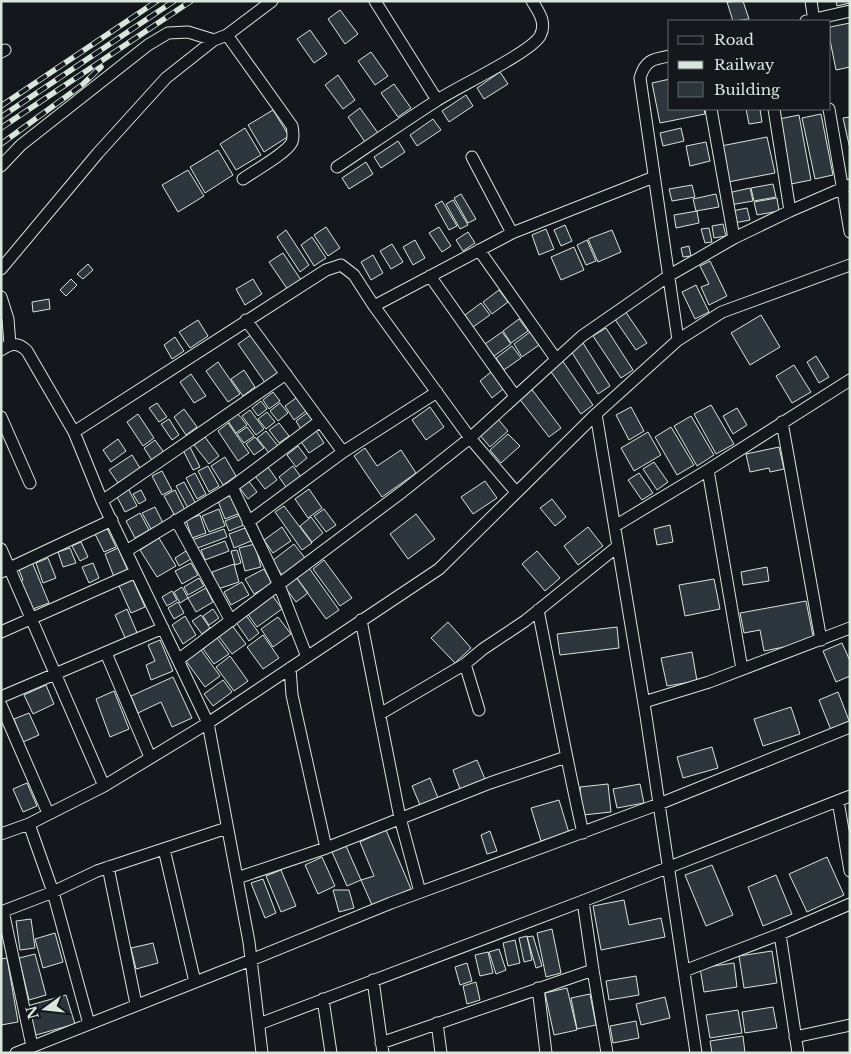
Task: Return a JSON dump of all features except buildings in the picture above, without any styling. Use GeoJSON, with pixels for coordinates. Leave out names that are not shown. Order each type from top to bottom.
{"type":"FeatureCollection","features":[{"type":"Feature","properties":{"kind":"street"},"geometry":{"type":"LineString","coordinates":[[1,269],[98,153],[166,78],[214,40],[227,35],[272,1]]}},
{"type":"Feature","properties":{"kind":"street"},"geometry":{"type":"LineString","coordinates":[[374,1],[437,100]]}},
{"type":"Feature","properties":{"kind":"street"},"geometry":{"type":"LineString","coordinates":[[337,167],[437,100],[522,52],[537,40],[544,28],[542,18],[532,1]]}},
{"type":"Feature","properties":{"kind":"street"},"geometry":{"type":"LineString","coordinates":[[811,1],[811,20]]}},
{"type":"Feature","properties":{"kind":"street"},"geometry":{"type":"LineString","coordinates":[[815,20],[850,11]]}},
{"type":"Feature","properties":{"kind":"street"},"geometry":{"type":"LineString","coordinates":[[1,166],[21,145],[148,45],[168,33],[188,32],[214,40]]}},
{"type":"Feature","properties":{"kind":"street"},"geometry":{"type":"LineString","coordinates":[[227,35],[292,126],[294,136],[291,144],[285,150],[243,179]]}},
{"type":"Feature","properties":{"kind":"street"},"geometry":{"type":"LineString","coordinates":[[668,57],[649,62],[643,67],[640,78],[678,340]]}},
{"type":"Feature","properties":{"kind":"street"},"geometry":{"type":"LineString","coordinates":[[711,110],[734,238]]}},
{"type":"Feature","properties":{"kind":"street"},"geometry":{"type":"LineString","coordinates":[[774,110],[790,211]]}},
{"type":"Feature","properties":{"kind":"street"},"geometry":{"type":"LineString","coordinates":[[829,110],[846,187],[850,232]]}},
{"type":"Feature","properties":{"kind":"street"},"geometry":{"type":"LineString","coordinates":[[472,157],[512,232]]}},
{"type":"Feature","properties":{"kind":"street"},"geometry":{"type":"LineString","coordinates":[[374,306],[512,232],[654,177]]}},
{"type":"Feature","properties":{"kind":"street"},"geometry":{"type":"LineString","coordinates":[[178,660],[402,492],[470,438],[582,336],[670,275],[734,238],[846,187]]}},
{"type":"Feature","properties":{"kind":"street"},"geometry":{"type":"LineString","coordinates":[[479,250],[556,359]]}},
{"type":"Feature","properties":{"kind":"street"},"geometry":{"type":"LineString","coordinates":[[1,834],[29,824],[104,786],[208,723],[439,569],[596,414],[678,340],[722,312],[850,264]]}},
{"type":"Feature","properties":{"kind":"street"},"geometry":{"type":"LineString","coordinates":[[74,432],[246,320],[326,270],[341,265],[354,275],[374,306],[470,438],[516,492]]}},
{"type":"Feature","properties":{"kind":"street"},"geometry":{"type":"LineString","coordinates":[[430,276],[515,396]]}},
{"type":"Feature","properties":{"kind":"street"},"geometry":{"type":"LineString","coordinates":[[1,297],[8,319],[6,347],[16,344],[22,345],[27,351],[74,432],[102,501],[208,723],[251,960],[262,1053]]}},
{"type":"Feature","properties":{"kind":"street"},"geometry":{"type":"LineString","coordinates":[[246,320],[343,452]]}},
{"type":"Feature","properties":{"kind":"street"},"geometry":{"type":"LineString","coordinates":[[102,501],[286,374]]}},
{"type":"Feature","properties":{"kind":"street"},"geometry":{"type":"LineString","coordinates":[[614,526],[708,470],[850,380]]}},
{"type":"Feature","properties":{"kind":"street"},"geometry":{"type":"LineString","coordinates":[[248,522],[343,452],[437,392]]}},
{"type":"Feature","properties":{"kind":"street"},"geometry":{"type":"LineString","coordinates":[[596,414],[644,702],[696,1053]]}},
{"type":"Feature","properties":{"kind":"street"},"geometry":{"type":"LineString","coordinates":[[1,417],[30,483]]}},
{"type":"Feature","properties":{"kind":"street"},"geometry":{"type":"LineString","coordinates":[[126,551],[232,487],[320,421]]}},
{"type":"Feature","properties":{"kind":"street"},"geometry":{"type":"LineString","coordinates":[[782,422],[821,640]]}},
{"type":"Feature","properties":{"kind":"street"},"geometry":{"type":"LineString","coordinates":[[708,470],[742,668]]}},
{"type":"Feature","properties":{"kind":"street"},"geometry":{"type":"LineString","coordinates":[[232,487],[279,585],[307,657]]}},
{"type":"Feature","properties":{"kind":"street"},"geometry":{"type":"LineString","coordinates":[[6,570],[112,520]]}},
{"type":"Feature","properties":{"kind":"street"},"geometry":{"type":"LineString","coordinates":[[176,520],[231,620]]}},
{"type":"Feature","properties":{"kind":"street"},"geometry":{"type":"LineString","coordinates":[[380,714],[465,664],[538,610],[618,546]]}},
{"type":"Feature","properties":{"kind":"street"},"geometry":{"type":"LineString","coordinates":[[1,549],[6,570],[31,618],[104,786]]}},
{"type":"Feature","properties":{"kind":"street"},"geometry":{"type":"LineString","coordinates":[[1,632],[136,572]]}},
{"type":"Feature","properties":{"kind":"street"},"geometry":{"type":"LineString","coordinates":[[538,610],[566,757],[583,833]]}},
{"type":"Feature","properties":{"kind":"street"},"geometry":{"type":"LineString","coordinates":[[361,620],[400,818],[420,892]]}},
{"type":"Feature","properties":{"kind":"street"},"geometry":{"type":"LineString","coordinates":[[1,697],[163,628]]}},
{"type":"Feature","properties":{"kind":"street"},"geometry":{"type":"LineString","coordinates":[[644,702],[709,682],[850,628]]}},
{"type":"Feature","properties":{"kind":"street"},"geometry":{"type":"LineString","coordinates":[[106,653],[150,757]]}},
{"type":"Feature","properties":{"kind":"street"},"geometry":{"type":"LineString","coordinates":[[465,664],[479,710]]}},
{"type":"Feature","properties":{"kind":"street"},"geometry":{"type":"LineString","coordinates":[[290,668],[292,695],[326,848]]}},
{"type":"Feature","properties":{"kind":"street"},"geometry":{"type":"LineString","coordinates":[[1,705],[48,814]]}},
{"type":"Feature","properties":{"kind":"street"},"geometry":{"type":"LineString","coordinates":[[16,1053],[420,892],[659,804],[850,727]]}},
{"type":"Feature","properties":{"kind":"street"},"geometry":{"type":"LineString","coordinates":[[237,878],[326,848],[490,783],[566,757]]}},
{"type":"Feature","properties":{"kind":"street"},"geometry":{"type":"LineString","coordinates":[[259,1024],[583,901],[850,796]]}},
{"type":"Feature","properties":{"kind":"street"},"geometry":{"type":"LineString","coordinates":[[838,801],[850,871]]}},
{"type":"Feature","properties":{"kind":"street"},"geometry":{"type":"LineString","coordinates":[[29,824],[53,892],[88,1024]]}},
{"type":"Feature","properties":{"kind":"street"},"geometry":{"type":"LineString","coordinates":[[32,1046],[2,911],[53,892],[108,867],[227,828]]}},
{"type":"Feature","properties":{"kind":"street"},"geometry":{"type":"LineString","coordinates":[[164,849],[195,982]]}},
{"type":"Feature","properties":{"kind":"street"},"geometry":{"type":"LineString","coordinates":[[108,867],[136,1004]]}},
{"type":"Feature","properties":{"kind":"street"},"geometry":{"type":"LineString","coordinates":[[583,901],[608,1053]]}},
{"type":"Feature","properties":{"kind":"street"},"geometry":{"type":"LineString","coordinates":[[684,971],[780,934],[850,904]]}},
{"type":"Feature","properties":{"kind":"street"},"geometry":{"type":"LineString","coordinates":[[780,934],[798,1053]]}},
{"type":"Feature","properties":{"kind":"street"},"geometry":{"type":"LineString","coordinates":[[373,980],[382,1048],[437,1023],[593,970]]}},
{"type":"Feature","properties":{"kind":"street"},"geometry":{"type":"LineString","coordinates":[[538,988],[546,1053]]}},
{"type":"Feature","properties":{"kind":"street"},"geometry":{"type":"LineString","coordinates":[[324,1000],[331,1053]]}},
{"type":"Feature","properties":{"kind":"street"},"geometry":{"type":"LineString","coordinates":[[437,1023],[441,1053]]}},
{"type":"Feature","properties":{"kind":"street"},"geometry":{"type":"LineString","coordinates":[[795,1038],[850,1025]]}},
{"type":"Feature","properties":{"kind":"railway"},"geometry":{"type":"LineString","coordinates":[[1,106],[157,1]]}},
{"type":"Feature","properties":{"kind":"railway"},"geometry":{"type":"LineString","coordinates":[[1,117],[174,1]]}},
{"type":"Feature","properties":{"kind":"railway"},"geometry":{"type":"LineString","coordinates":[[1,128],[191,1]]}},
{"type":"Feature","properties":{"kind":"railway"},"geometry":{"type":"LineString","coordinates":[[1,144],[82,85],[101,67]]}}]}
